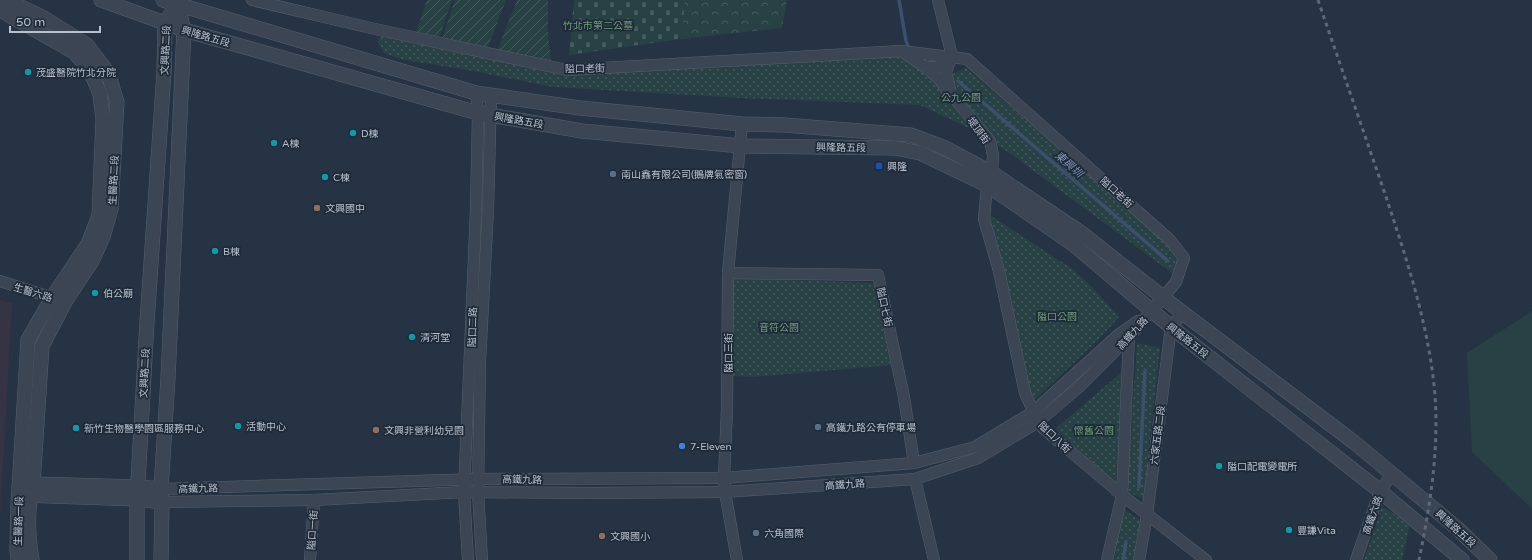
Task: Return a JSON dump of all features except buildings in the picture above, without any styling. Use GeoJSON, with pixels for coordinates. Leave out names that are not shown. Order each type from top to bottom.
{"type":"FeatureCollection","features":[{"type":"Feature","properties":{"kind":"street","name":"生醫路二段"},"geometry":{"type":"LineString","coordinates":[[6,0],[44,18],[87,45],[108,73],[118,102],[111,209],[103,236],[92,261],[65,302],[42,346],[26,489]]}},
{"type":"Feature","properties":{"kind":"street","name":"興隆路五段"},"geometry":{"type":"LineString","coordinates":[[101,0],[184,30],[484,114],[582,131],[741,146],[895,148],[920,154],[989,179],[1080,232],[1183,313],[1355,443],[1458,528],[1490,560]]}},
{"type":"Feature","properties":{"kind":"street","name":"興隆路五段"},"geometry":{"type":"LineString","coordinates":[[163,0],[476,94],[580,108],[742,124],[784,125],[911,135],[943,147],[989,179],[1073,244],[1151,311],[1380,491],[1462,560]]}},
{"type":"Feature","properties":{"kind":"street","name":"隘口老街"},"geometry":{"type":"LineString","coordinates":[[252,0],[375,29],[567,70],[901,51],[967,59],[1170,240],[1184,258],[1174,284],[1164,298],[1151,311]]}},
{"type":"Feature","properties":{"kind":"street","name":"堤頂街"},"geometry":{"type":"LineString","coordinates":[[938,0],[952,56],[946,72],[951,94],[990,141],[993,155],[989,179]]}},
{"type":"Feature","properties":{"kind":"street","name":"文興路二段"},"geometry":{"type":"LineString","coordinates":[[137,560],[138,493],[147,322],[164,72],[165,23],[177,4]]}},
{"type":"Feature","properties":{"kind":"street","name":"文興路二段"},"geometry":{"type":"LineString","coordinates":[[161,560],[161,496],[184,30],[177,4]]}},
{"type":"Feature","properties":{"kind":"street","name":"生醫路二段"},"geometry":{"type":"LineString","coordinates":[[0,10],[74,52],[90,70],[100,94],[103,119],[99,216],[88,244],[52,298],[28,340],[26,489]]}},
{"type":"Feature","properties":{"kind":"street"},"geometry":{"type":"LineString","coordinates":[[901,51],[925,67],[939,79],[951,94]]}},
{"type":"Feature","properties":{"kind":"street"},"geometry":{"type":"LineString","coordinates":[[925,67],[938,67],[952,56]]}},
{"type":"Feature","properties":{"kind":"street","name":"隘口二路"},"geometry":{"type":"LineString","coordinates":[[476,94],[484,114],[478,492],[482,560]]}},
{"type":"Feature","properties":{"kind":"street","name":"隘口二路"},"geometry":{"type":"LineString","coordinates":[[468,560],[464,492],[476,209],[484,114],[491,95]]}},
{"type":"Feature","properties":{"kind":"street","name":"隘口三街"},"geometry":{"type":"LineString","coordinates":[[737,560],[725,492],[724,478],[727,409],[728,273],[742,124]]}},
{"type":"Feature","properties":{"kind":"street","name":"隘口八街"},"geometry":{"type":"LineString","coordinates":[[989,179],[984,219],[999,271],[1025,393],[1036,417],[1044,429],[1122,495],[1206,560]]}},
{"type":"Feature","properties":{"kind":"street","name":"隘口七街"},"geometry":{"type":"LineString","coordinates":[[728,273],[878,275],[904,397],[914,464]]}},
{"type":"Feature","properties":{"kind":"street","name":"生醫六路"},"geometry":{"type":"LineString","coordinates":[[0,281],[65,302]]}},
{"type":"Feature","properties":{"kind":"street","name":"高鐵九路"},"geometry":{"type":"LineString","coordinates":[[26,489],[138,493],[161,496],[314,500],[464,492],[725,492],[915,479],[978,458],[1079,387],[1129,337],[1151,311]]}},
{"type":"Feature","properties":{"kind":"street","name":"高鐵九路"},"geometry":{"type":"LineString","coordinates":[[161,496],[479,478],[724,478],[914,464],[975,447],[1036,417],[1118,335],[1151,311]]}},
{"type":"Feature","properties":{"kind":"street"},"geometry":{"type":"LineString","coordinates":[[1171,327],[1183,313]]}},
{"type":"Feature","properties":{"kind":"street","name":"六家五路二段"},"geometry":{"type":"LineString","coordinates":[[1139,560],[1147,515],[1171,327]]}},
{"type":"Feature","properties":{"kind":"street"},"geometry":{"type":"LineString","coordinates":[[1107,560],[1122,495],[1129,337]]}},
{"type":"Feature","properties":{"kind":"street","name":"高鐵六路"},"geometry":{"type":"LineString","coordinates":[[1356,560],[1380,491],[1392,474]]}},
{"type":"Feature","properties":{"kind":"street"},"geometry":{"type":"LineString","coordinates":[[915,479],[934,560]]}},
{"type":"Feature","properties":{"kind":"street","name":"生醫路一段"},"geometry":{"type":"LineString","coordinates":[[18,560],[16,550],[26,489]]}},
{"type":"Feature","properties":{"kind":"street","name":"生醫路一段"},"geometry":{"type":"LineString","coordinates":[[26,489],[29,542],[32,560]]}},
{"type":"Feature","properties":{"kind":"street","name":"隘口一街"},"geometry":{"type":"LineString","coordinates":[[310,560],[314,500]]}},
{"type":"Feature","properties":{"kind":"shaded area"},"geometry":{"type":"Polygon","coordinates":[[[0,300],[12,303],[0,518],[0,300]]]}},
{"type":"Feature","properties":{"kind":"green space"},"geometry":{"type":"Polygon","coordinates":[[[427,0],[452,0],[437,44],[414,38],[427,0]]]}},
{"type":"Feature","properties":{"kind":"green space"},"geometry":{"type":"Polygon","coordinates":[[[455,0],[506,0],[485,55],[440,45],[455,0]]]}},
{"type":"Feature","properties":{"kind":"green space"},"geometry":{"type":"Polygon","coordinates":[[[517,0],[548,0],[548,33],[552,70],[495,56],[517,0]]]}},
{"type":"Feature","properties":{"kind":"green space","name":"竹北市第二公墓"},"geometry":{"type":"Polygon","coordinates":[[[574,0],[685,0],[681,39],[569,55],[574,0]]]}},
{"type":"Feature","properties":{"kind":"green space"},"geometry":{"type":"Polygon","coordinates":[[[684,0],[787,0],[782,28],[681,39],[684,0]]]}},
{"type":"Feature","properties":{"kind":"green space","name":"公九公園"},"geometry":{"type":"Polygon","coordinates":[[[382,35],[568,74],[903,55],[935,82],[966,68],[1166,242],[1179,259],[1172,273],[1011,154],[969,128],[920,105],[741,98],[553,87],[468,70],[404,60],[384,53],[379,45],[378,39],[382,35]]]}},
{"type":"Feature","properties":{"kind":"green space","name":"隘口公園"},"geometry":{"type":"Polygon","coordinates":[[[985,212],[1071,268],[1091,286],[1119,317],[1098,340],[1032,402],[985,212]]]}},
{"type":"Feature","properties":{"kind":"green space","name":"音符公園"},"geometry":{"type":"Polygon","coordinates":[[[732,278],[873,283],[891,365],[753,377],[733,376],[732,278]]]}},
{"type":"Feature","properties":{"kind":"green space"},"geometry":{"type":"Polygon","coordinates":[[[1532,311],[1532,509],[1472,452],[1467,353],[1532,311]]]}},
{"type":"Feature","properties":{"kind":"green space"},"geometry":{"type":"Polygon","coordinates":[[[1137,343],[1160,348],[1143,499],[1127,491],[1137,343]]]}},
{"type":"Feature","properties":{"kind":"green space","name":"懷舊公園"},"geometry":{"type":"Polygon","coordinates":[[[1122,372],[1116,484],[1055,429],[1122,372]]]}},
{"type":"Feature","properties":{"kind":"green space"},"geometry":{"type":"Polygon","coordinates":[[[1382,506],[1410,524],[1402,560],[1364,560],[1382,506]]]}},
{"type":"Feature","properties":{"kind":"green space"},"geometry":{"type":"Polygon","coordinates":[[[1123,509],[1140,520],[1133,560],[1114,560],[1123,509]]]}},
{"type":"Feature","properties":{"kind":"waterway","name":"東興圳"},"geometry":{"type":"LineString","coordinates":[[899,0],[906,41],[910,50]]}},
{"type":"Feature","properties":{"kind":"waterway","name":"東興圳"},"geometry":{"type":"LineString","coordinates":[[958,81],[1168,261]]}},
{"type":"Feature","properties":{"kind":"waterway","name":"東興圳"},"geometry":{"type":"LineString","coordinates":[[1139,487],[1145,370]]}},
{"type":"Feature","properties":{"kind":"waterway","name":"東興圳"},"geometry":{"type":"LineString","coordinates":[[1123,560],[1126,542]]}},
{"type":"Feature","properties":{"kind":"railway"},"geometry":{"type":"LineString","coordinates":[[1318,0],[1384,191],[1416,292],[1428,343],[1435,395],[1436,437],[1433,478],[1419,560]]}},
{"type":"Feature","properties":{"kind":"place","name":"茂盛醫院竹北分院"},"geometry":{"type":"Point","coordinates":[28,72]}},
{"type":"Feature","properties":{"kind":"place","name":"D棟"},"geometry":{"type":"Point","coordinates":[353,133]}},
{"type":"Feature","properties":{"kind":"place","name":"A棟"},"geometry":{"type":"Point","coordinates":[274,143]}},
{"type":"Feature","properties":{"kind":"place","name":"興隆"},"geometry":{"type":"Point","coordinates":[879,166]}},
{"type":"Feature","properties":{"kind":"place","name":"南山鑫有限公司(鵝牌氣密窗)"},"geometry":{"type":"Point","coordinates":[613,174]}},
{"type":"Feature","properties":{"kind":"place","name":"C棟"},"geometry":{"type":"Point","coordinates":[325,177]}},
{"type":"Feature","properties":{"kind":"place","name":"文興國中"},"geometry":{"type":"Point","coordinates":[317,208]}},
{"type":"Feature","properties":{"kind":"place","name":"B棟"},"geometry":{"type":"Point","coordinates":[215,251]}},
{"type":"Feature","properties":{"kind":"place","name":"伯公廟"},"geometry":{"type":"Point","coordinates":[95,293]}},
{"type":"Feature","properties":{"kind":"place","name":"清河堂"},"geometry":{"type":"Point","coordinates":[412,337]}},
{"type":"Feature","properties":{"kind":"place","name":"活動中心"},"geometry":{"type":"Point","coordinates":[238,426]}},
{"type":"Feature","properties":{"kind":"place","name":"高鐵九路公有停車場"},"geometry":{"type":"Point","coordinates":[818,427]}},
{"type":"Feature","properties":{"kind":"place","name":"新竹生物醫學園區服務中心"},"geometry":{"type":"Point","coordinates":[76,428]}},
{"type":"Feature","properties":{"kind":"place","name":"文興非營利幼兒園"},"geometry":{"type":"Point","coordinates":[376,430]}},
{"type":"Feature","properties":{"kind":"place","name":"7-Eleven"},"geometry":{"type":"Point","coordinates":[682,446]}},
{"type":"Feature","properties":{"kind":"place","name":"隘口配電變電所"},"geometry":{"type":"Point","coordinates":[1219,466]}},
{"type":"Feature","properties":{"kind":"place","name":"豐謙Vita"},"geometry":{"type":"Point","coordinates":[1289,530]}},
{"type":"Feature","properties":{"kind":"place","name":"六角國際"},"geometry":{"type":"Point","coordinates":[756,533]}},
{"type":"Feature","properties":{"kind":"place","name":"文興國小"},"geometry":{"type":"Point","coordinates":[602,536]}}]}
